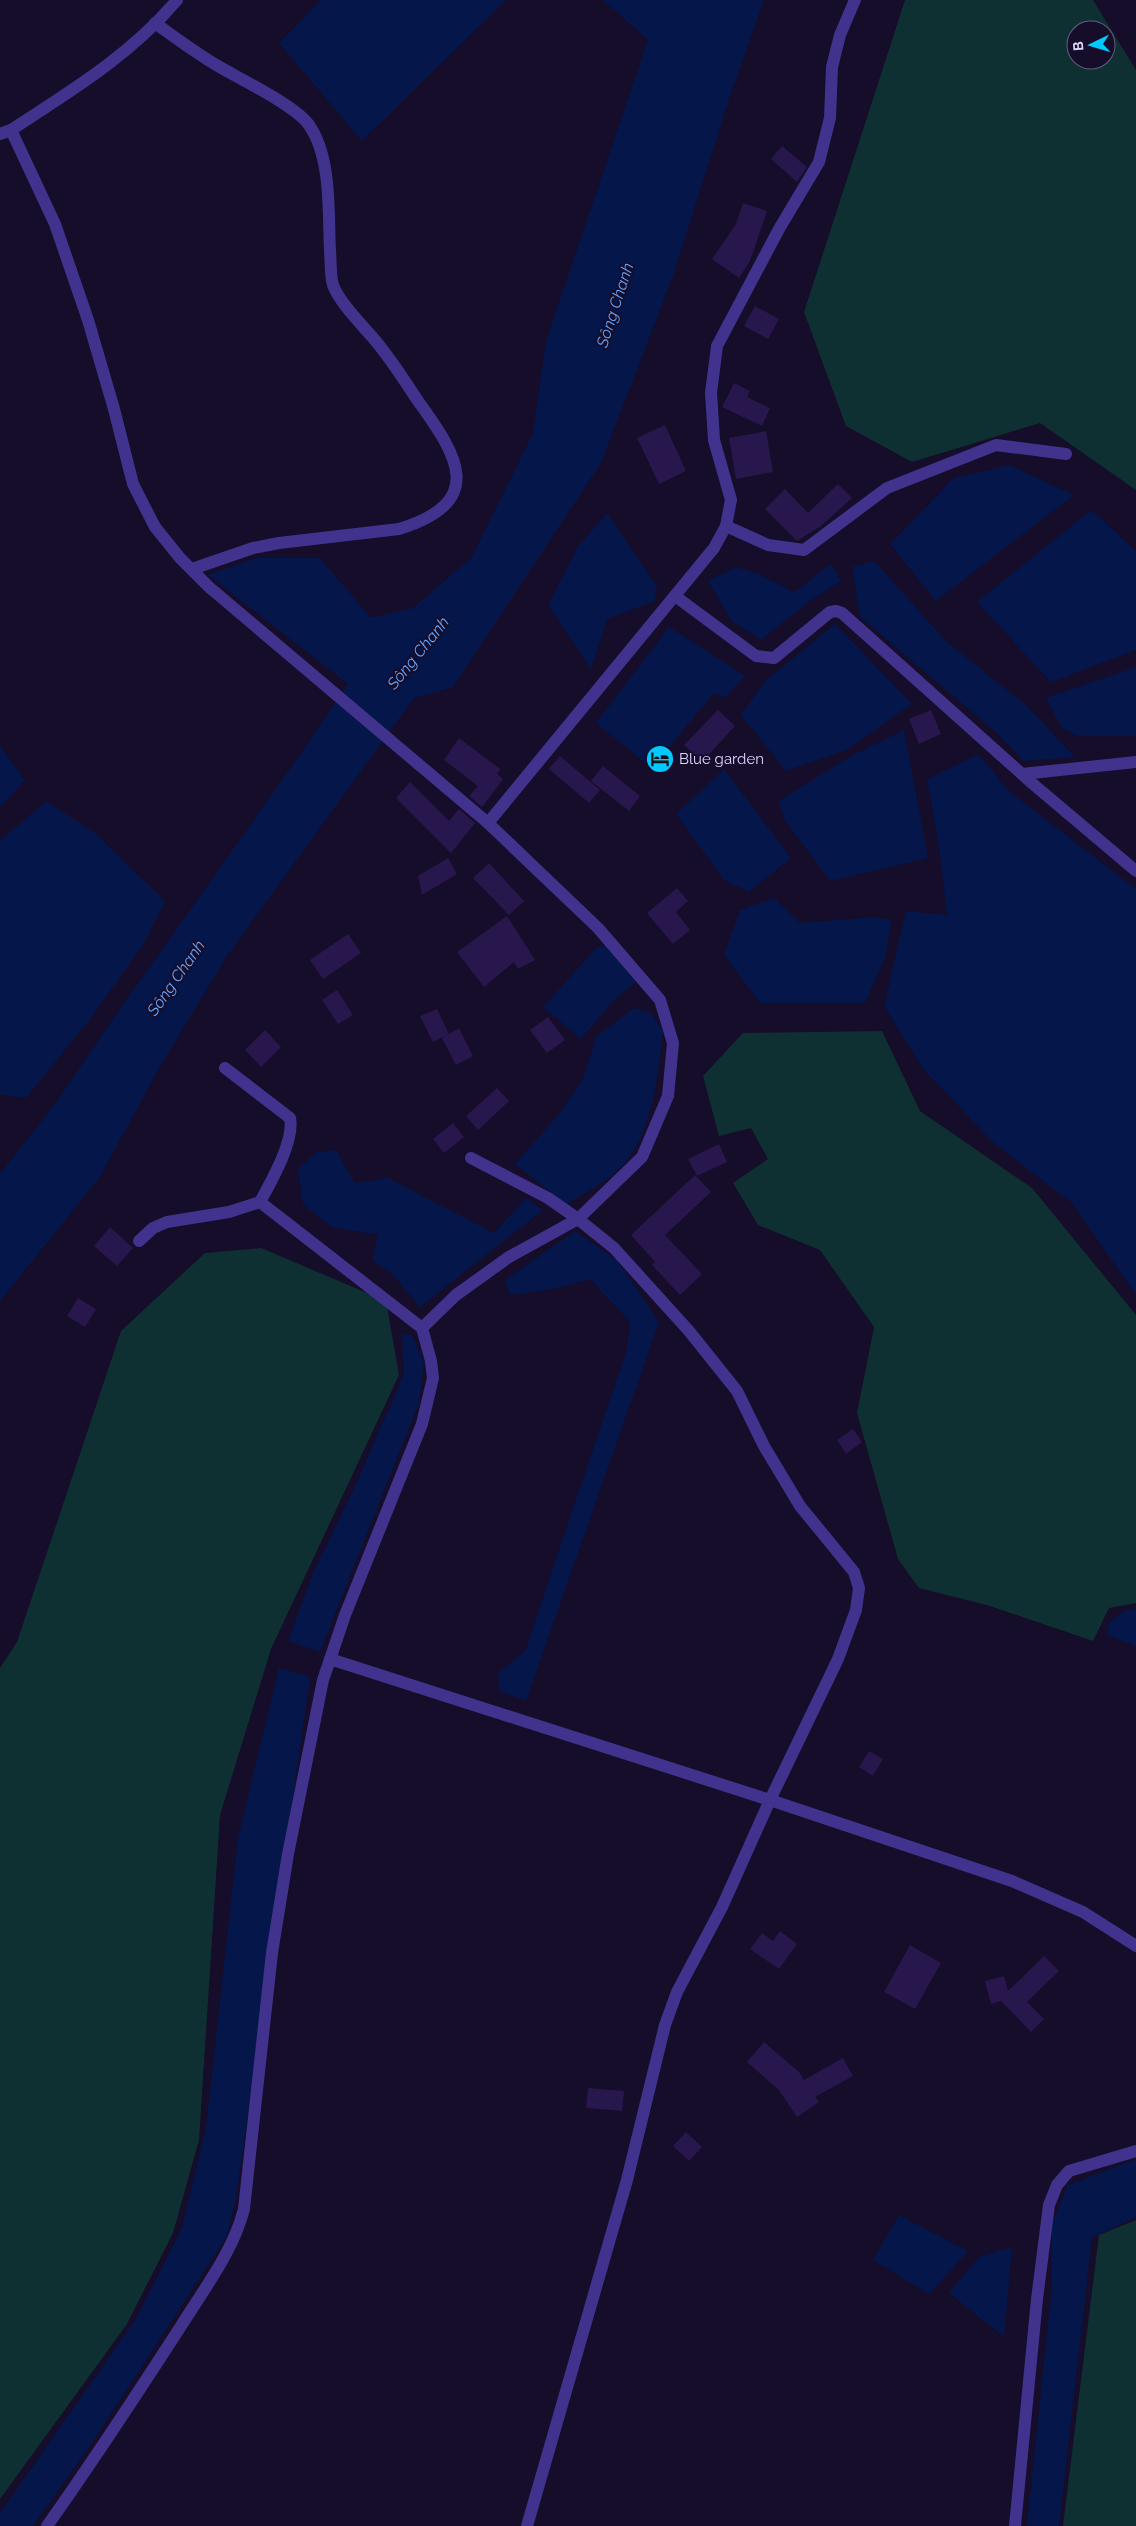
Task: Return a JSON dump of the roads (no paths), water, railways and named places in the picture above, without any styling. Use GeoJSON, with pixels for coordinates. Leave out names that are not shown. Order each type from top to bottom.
{"type":"FeatureCollection","features":[{"type":"Feature","properties":{"kind":"street"},"geometry":{"type":"LineString","coordinates":[[488,823],[714,548],[726,526],[730,500],[714,440],[711,393],[717,346],[780,229],[819,162],[830,118],[832,68],[840,35],[855,0]]}},
{"type":"Feature","properties":{"kind":"street"},"geometry":{"type":"LineString","coordinates":[[169,3],[155,23],[98,74],[5,132],[55,224],[79,294],[114,409],[133,484],[155,527],[209,587],[488,823],[598,928],[660,1000],[673,1043],[668,1096],[642,1157],[578,1219],[509,1257],[456,1295],[422,1328]]}},
{"type":"Feature","properties":{"kind":"street"},"geometry":{"type":"LineString","coordinates":[[155,23],[202,56],[295,112],[309,125],[321,153],[327,182],[334,286],[359,322],[392,361],[443,436],[452,451],[457,472],[454,489],[444,506],[412,525],[399,529],[253,548],[192,570]]}},
{"type":"Feature","properties":{"kind":"street"},"geometry":{"type":"LineString","coordinates":[[726,526],[768,545],[804,550],[887,488],[996,445],[1066,454]]}},
{"type":"Feature","properties":{"kind":"street"},"geometry":{"type":"LineString","coordinates":[[675,596],[756,656],[765,658],[774,658],[830,612],[836,611],[842,614],[1022,774],[1136,871]]}},
{"type":"Feature","properties":{"kind":"street"},"geometry":{"type":"LineString","coordinates":[[1022,774],[1136,762]]}},
{"type":"Feature","properties":{"kind":"street"},"geometry":{"type":"LineString","coordinates":[[139,1241],[153,1228],[167,1222],[197,1218],[260,1202],[270,1184],[288,1142],[290,1118],[225,1068]]}},
{"type":"Feature","properties":{"kind":"street"},"geometry":{"type":"LineString","coordinates":[[471,1158],[548,1198],[578,1219],[614,1248],[689,1331],[737,1391],[764,1446],[800,1506],[854,1572],[859,1588],[856,1610],[838,1659],[770,1800],[722,1906],[677,1992],[665,2025],[627,2180],[527,2526]]}},
{"type":"Feature","properties":{"kind":"street"},"geometry":{"type":"LineString","coordinates":[[47,2526],[124,2416],[206,2286],[240,2226],[244,2209],[272,1953],[285,1872],[323,1680],[345,1615],[422,1424],[433,1378],[431,1361],[422,1328],[260,1202]]}},
{"type":"Feature","properties":{"kind":"street"},"geometry":{"type":"LineString","coordinates":[[330,1659],[770,1800],[1012,1882],[1083,1912],[1136,1946]]}},
{"type":"Feature","properties":{"kind":"street"},"geometry":{"type":"LineString","coordinates":[[1015,2526],[1037,2299],[1049,2205],[1057,2185],[1069,2171],[1136,2151]]}},
{"type":"Feature","properties":{"kind":"water"},"geometry":{"type":"Polygon","coordinates":[[[321,0],[506,0],[362,141],[279,43],[321,0]]]}},
{"type":"Feature","properties":{"kind":"water","name":"Sông Chanh"},"geometry":{"type":"Polygon","coordinates":[[[603,0],[764,0],[728,102],[673,276],[601,463],[453,687],[414,698],[227,956],[159,1068],[100,1177],[0,1301],[0,1174],[58,1100],[348,684],[208,575],[255,558],[320,558],[371,618],[413,608],[472,557],[533,433],[546,341],[648,40],[603,0]]]}},
{"type":"Feature","properties":{"kind":"water"},"geometry":{"type":"Polygon","coordinates":[[[1009,465],[1074,495],[936,601],[890,544],[954,478],[1009,465]]]}},
{"type":"Feature","properties":{"kind":"water"},"geometry":{"type":"Polygon","coordinates":[[[1090,511],[1098,515],[1136,552],[1136,650],[1051,682],[977,602],[1090,511]]]}},
{"type":"Feature","properties":{"kind":"water"},"geometry":{"type":"Polygon","coordinates":[[[607,513],[657,586],[655,601],[607,619],[591,669],[548,605],[577,548],[607,513]]]}},
{"type":"Feature","properties":{"kind":"water"},"geometry":{"type":"Polygon","coordinates":[[[874,561],[947,642],[1027,706],[1075,757],[1023,761],[998,734],[860,617],[852,567],[874,561]]]}},
{"type":"Feature","properties":{"kind":"water"},"geometry":{"type":"Polygon","coordinates":[[[831,564],[841,581],[811,600],[761,640],[732,621],[708,581],[736,567],[759,574],[794,592],[831,564]]]}},
{"type":"Feature","properties":{"kind":"water"},"geometry":{"type":"Polygon","coordinates":[[[835,624],[912,704],[846,750],[786,771],[741,715],[765,681],[835,624]]]}},
{"type":"Feature","properties":{"kind":"water"},"geometry":{"type":"Polygon","coordinates":[[[669,627],[745,676],[724,698],[714,693],[655,764],[648,765],[596,723],[669,627]]]}},
{"type":"Feature","properties":{"kind":"water"},"geometry":{"type":"Polygon","coordinates":[[[1136,667],[1136,736],[1077,736],[1062,728],[1046,698],[1136,667]]]}},
{"type":"Feature","properties":{"kind":"water"},"geometry":{"type":"Polygon","coordinates":[[[904,730],[928,858],[830,881],[785,820],[779,801],[851,756],[904,730]]]}},
{"type":"Feature","properties":{"kind":"water"},"geometry":{"type":"Polygon","coordinates":[[[0,746],[25,780],[0,807],[0,746]]]}},
{"type":"Feature","properties":{"kind":"water"},"geometry":{"type":"Polygon","coordinates":[[[978,754],[1009,791],[1136,889],[1136,1295],[1072,1203],[994,1143],[924,1070],[884,1006],[906,911],[947,915],[940,854],[927,779],[978,754]]]}},
{"type":"Feature","properties":{"kind":"water"},"geometry":{"type":"Polygon","coordinates":[[[724,769],[791,858],[749,892],[724,880],[676,814],[724,769]]]}},
{"type":"Feature","properties":{"kind":"water"},"geometry":{"type":"Polygon","coordinates":[[[46,801],[95,833],[165,901],[143,945],[90,1019],[26,1098],[0,1094],[0,841],[46,801]]]}},
{"type":"Feature","properties":{"kind":"water"},"geometry":{"type":"Polygon","coordinates":[[[774,898],[800,923],[875,917],[892,920],[885,957],[865,1003],[760,1003],[724,955],[740,910],[774,898]]]}},
{"type":"Feature","properties":{"kind":"water"},"geometry":{"type":"Polygon","coordinates":[[[605,946],[639,979],[613,1001],[581,1039],[543,1007],[597,947],[605,946]]]}},
{"type":"Feature","properties":{"kind":"water"},"geometry":{"type":"Polygon","coordinates":[[[634,1008],[651,1013],[663,1031],[656,1085],[647,1121],[631,1154],[620,1168],[601,1183],[566,1205],[515,1164],[558,1115],[583,1079],[596,1037],[634,1008]]]}},
{"type":"Feature","properties":{"kind":"water"},"geometry":{"type":"Polygon","coordinates":[[[336,1150],[355,1183],[388,1178],[494,1233],[526,1198],[543,1210],[420,1307],[393,1275],[372,1260],[378,1235],[331,1227],[303,1204],[298,1169],[316,1152],[336,1150]]]}},
{"type":"Feature","properties":{"kind":"water"},"geometry":{"type":"Polygon","coordinates":[[[575,1231],[618,1261],[659,1322],[526,1701],[500,1691],[498,1673],[525,1651],[627,1349],[630,1322],[590,1279],[555,1289],[510,1295],[505,1280],[575,1231]]]}},
{"type":"Feature","properties":{"kind":"water"},"geometry":{"type":"Polygon","coordinates":[[[402,1334],[412,1335],[424,1362],[419,1403],[320,1652],[288,1641],[313,1573],[352,1493],[404,1374],[402,1334]]]}},
{"type":"Feature","properties":{"kind":"water"},"geometry":{"type":"Polygon","coordinates":[[[1136,1609],[1136,1646],[1107,1635],[1109,1623],[1124,1611],[1136,1609]]]}},
{"type":"Feature","properties":{"kind":"water"},"geometry":{"type":"Polygon","coordinates":[[[279,1668],[310,1677],[236,2198],[227,2236],[92,2443],[33,2526],[0,2526],[0,2513],[136,2319],[182,2228],[206,2128],[238,1838],[279,1668]]]}},
{"type":"Feature","properties":{"kind":"water"},"geometry":{"type":"Polygon","coordinates":[[[1136,2159],[1136,2217],[1092,2237],[1059,2526],[1027,2526],[1052,2285],[1052,2224],[1068,2185],[1136,2159]]]}},
{"type":"Feature","properties":{"kind":"water"},"geometry":{"type":"Polygon","coordinates":[[[899,2215],[968,2251],[929,2294],[873,2260],[899,2215]]]}},
{"type":"Feature","properties":{"kind":"water"},"geometry":{"type":"Polygon","coordinates":[[[1012,2247],[1004,2337],[949,2293],[979,2257],[1012,2247]]]}},
{"type":"Feature","properties":{"kind":"place","name":"Blue garden"},"geometry":{"type":"Point","coordinates":[660,759]}}]}
